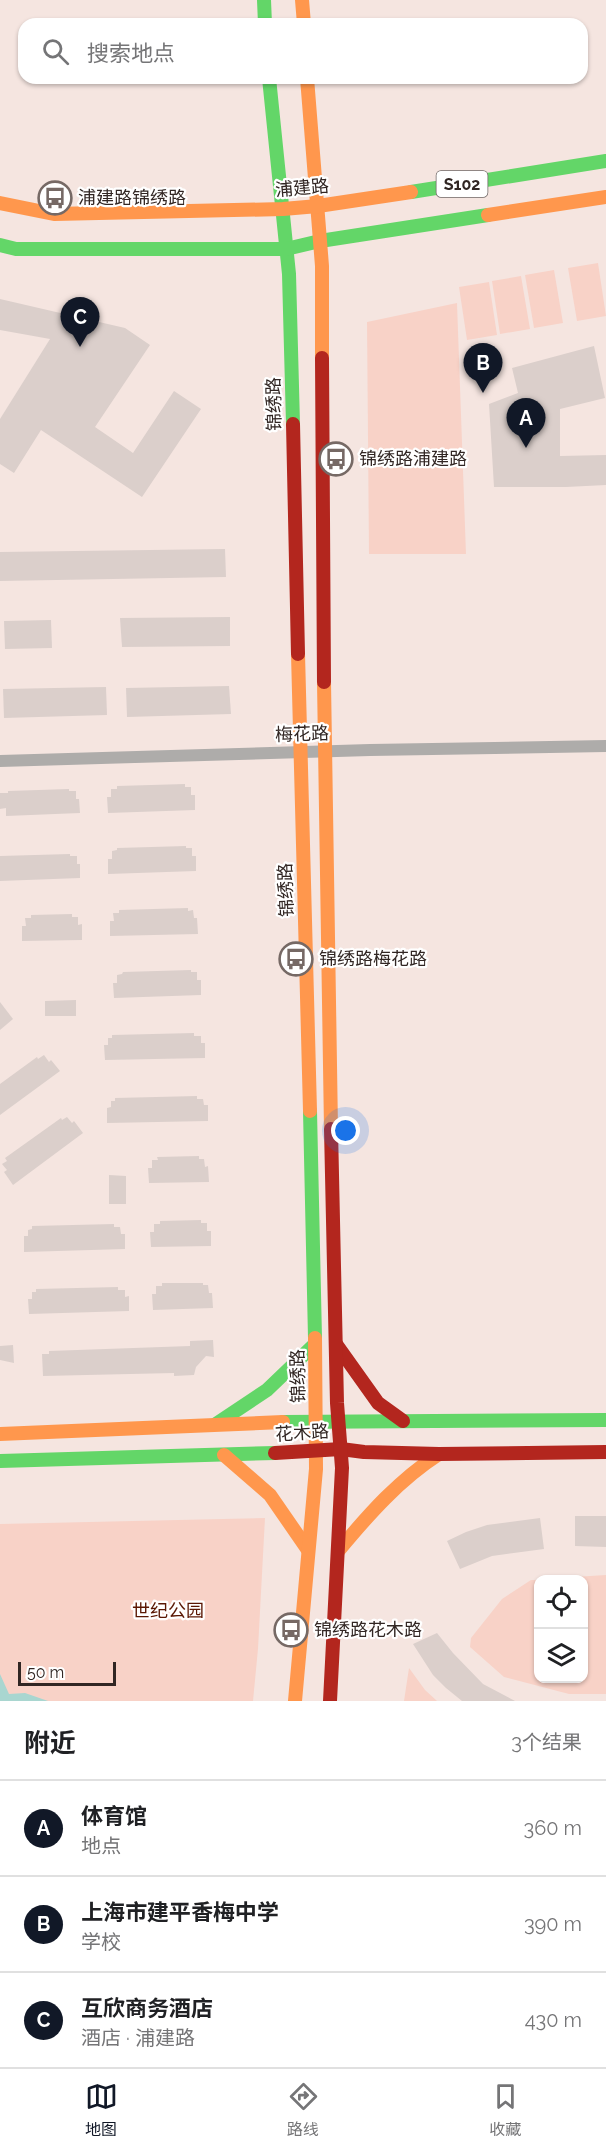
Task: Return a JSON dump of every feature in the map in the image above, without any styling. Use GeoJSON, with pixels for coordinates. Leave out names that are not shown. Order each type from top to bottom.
{"type":"FeatureCollection","features":[{"type":"Feature","properties":{"kind":"main road"},"geometry":{"type":"LineString","coordinates":[[264,0],[265,18]]}},
{"type":"Feature","properties":{"kind":"main road"},"geometry":{"type":"LineString","coordinates":[[302,0],[304,18]]}},
{"type":"Feature","properties":{"kind":"main road","name":"锦绣路"},"geometry":{"type":"LineString","coordinates":[[270,84],[289,274],[299,752],[307,948],[317,1403],[316,1469],[295,1701]]}},
{"type":"Feature","properties":{"kind":"main road"},"geometry":{"type":"LineString","coordinates":[[308,84],[322,266],[321,451],[332,1192],[342,1468],[330,1701]]}},
{"type":"Feature","properties":{"kind":"main road","name":"浦建路"},"geometry":{"type":"LineString","coordinates":[[0,203],[54,214],[283,209],[318,206],[606,161]]}},
{"type":"Feature","properties":{"kind":"main road","name":"S102"},"geometry":{"type":"LineString","coordinates":[[0,245],[16,249],[286,249],[320,241],[606,197]]}},
{"type":"Feature","properties":{"kind":"main road"},"geometry":{"type":"LineString","coordinates":[[216,1424],[267,1390],[315,1344]]}},
{"type":"Feature","properties":{"kind":"main road"},"geometry":{"type":"LineString","coordinates":[[336,1344],[378,1403],[403,1421]]}},
{"type":"Feature","properties":{"kind":"main road","name":"花木路"},"geometry":{"type":"LineString","coordinates":[[0,1434],[339,1421],[606,1420]]}},
{"type":"Feature","properties":{"kind":"main road","name":"花木路"},"geometry":{"type":"LineString","coordinates":[[0,1461],[224,1455],[341,1449],[364,1452],[439,1454],[606,1452]]}},
{"type":"Feature","properties":{"kind":"main road"},"geometry":{"type":"LineString","coordinates":[[339,1550],[385,1495],[415,1468],[439,1454]]}},
{"type":"Feature","properties":{"kind":"main road"},"geometry":{"type":"LineString","coordinates":[[224,1455],[270,1495],[308,1550]]}},
{"type":"Feature","properties":{"kind":"street","name":"梅花路"},"geometry":{"type":"LineString","coordinates":[[0,761],[326,751],[606,746]]}},
{"type":"Feature","properties":{"kind":"green space"},"geometry":{"type":"Polygon","coordinates":[[[598,263],[606,316],[577,321],[568,268],[598,263]]]}},
{"type":"Feature","properties":{"kind":"green space"},"geometry":{"type":"Polygon","coordinates":[[[554,270],[563,323],[534,328],[525,275],[554,270]]]}},
{"type":"Feature","properties":{"kind":"green space"},"geometry":{"type":"Polygon","coordinates":[[[521,276],[530,329],[500,334],[492,281],[521,276]]]}},
{"type":"Feature","properties":{"kind":"green space"},"geometry":{"type":"Polygon","coordinates":[[[489,282],[497,335],[467,340],[459,287],[489,282]]]}},
{"type":"Feature","properties":{"kind":"green space"},"geometry":{"type":"Polygon","coordinates":[[[457,303],[466,554],[369,554],[367,322],[457,303]]]}},
{"type":"Feature","properties":{"kind":"green space","name":"世纪公园"},"geometry":{"type":"Polygon","coordinates":[[[265,1518],[253,1701],[0,1701],[0,1524],[265,1518]]]}},
{"type":"Feature","properties":{"kind":"green space"},"geometry":{"type":"Polygon","coordinates":[[[606,1575],[606,1694],[569,1694],[504,1677],[470,1647],[471,1638],[502,1599],[534,1580],[534,1683],[588,1683],[588,1576],[606,1575]]]}},
{"type":"Feature","properties":{"kind":"green space"},"geometry":{"type":"Polygon","coordinates":[[[409,1668],[425,1690],[437,1701],[404,1701],[409,1668]]]}},
{"type":"Feature","properties":{"kind":"water"},"geometry":{"type":"Polygon","coordinates":[[[0,1674],[9,1694],[25,1693],[48,1701],[0,1701],[0,1674]]]}},
{"type":"Feature","properties":{"kind":"building"},"geometry":{"type":"Polygon","coordinates":[[[0,299],[125,328],[150,345],[95,427],[133,453],[174,391],[201,409],[142,497],[41,430],[14,473],[0,464],[0,419],[50,339],[0,330],[0,299]]]}},
{"type":"Feature","properties":{"kind":"building"},"geometry":{"type":"Polygon","coordinates":[[[594,346],[605,398],[560,409],[560,456],[606,455],[606,485],[494,487],[489,404],[518,393],[512,368],[594,346]]]}},
{"type":"Feature","properties":{"kind":"building"},"geometry":{"type":"Polygon","coordinates":[[[225,549],[226,577],[0,581],[0,552],[225,549]]]}},
{"type":"Feature","properties":{"kind":"building"},"geometry":{"type":"Polygon","coordinates":[[[230,617],[230,646],[122,647],[120,618],[230,617]]]}},
{"type":"Feature","properties":{"kind":"building"},"geometry":{"type":"Polygon","coordinates":[[[51,620],[52,648],[5,649],[4,621],[51,620]]]}},
{"type":"Feature","properties":{"kind":"building"},"geometry":{"type":"Polygon","coordinates":[[[229,686],[231,714],[127,717],[126,688],[229,686]]]}},
{"type":"Feature","properties":{"kind":"building"},"geometry":{"type":"Polygon","coordinates":[[[106,687],[107,715],[4,718],[3,689],[106,687]]]}},
{"type":"Feature","properties":{"kind":"building"},"geometry":{"type":"Polygon","coordinates":[[[185,784],[185,787],[191,787],[191,795],[195,795],[195,810],[108,813],[107,797],[111,797],[111,789],[117,789],[117,786],[185,784]]]}},
{"type":"Feature","properties":{"kind":"building"},"geometry":{"type":"Polygon","coordinates":[[[69,789],[69,791],[76,791],[80,813],[6,816],[6,808],[0,809],[0,793],[69,789]]]}},
{"type":"Feature","properties":{"kind":"building"},"geometry":{"type":"Polygon","coordinates":[[[186,846],[186,848],[192,848],[192,856],[196,856],[196,871],[108,874],[108,859],[112,859],[112,851],[117,848],[186,846]]]}},
{"type":"Feature","properties":{"kind":"building"},"geometry":{"type":"Polygon","coordinates":[[[70,854],[70,856],[77,856],[77,864],[80,864],[80,878],[0,881],[0,856],[70,854]]]}},
{"type":"Feature","properties":{"kind":"building"},"geometry":{"type":"Polygon","coordinates":[[[188,908],[188,911],[193,910],[194,918],[197,918],[198,934],[110,936],[110,921],[114,921],[113,913],[119,913],[119,910],[188,908]]]}},
{"type":"Feature","properties":{"kind":"building"},"geometry":{"type":"Polygon","coordinates":[[[72,914],[72,917],[78,917],[78,925],[82,924],[82,940],[22,941],[22,926],[26,926],[25,918],[31,918],[31,915],[72,914]]]}},
{"type":"Feature","properties":{"kind":"building"},"geometry":{"type":"Polygon","coordinates":[[[191,970],[191,972],[197,972],[197,980],[201,980],[201,995],[114,998],[113,983],[117,983],[117,975],[123,972],[191,970]]]}},
{"type":"Feature","properties":{"kind":"building"},"geometry":{"type":"Polygon","coordinates":[[[76,1000],[76,1016],[45,1016],[45,1001],[76,1000]]]}},
{"type":"Feature","properties":{"kind":"building"},"geometry":{"type":"Polygon","coordinates":[[[0,1002],[13,1019],[0,1030],[0,1002]]]}},
{"type":"Feature","properties":{"kind":"building"},"geometry":{"type":"Polygon","coordinates":[[[194,1033],[194,1036],[201,1036],[201,1043],[205,1043],[205,1058],[105,1060],[104,1045],[108,1045],[108,1038],[112,1038],[112,1035],[194,1033]]]}},
{"type":"Feature","properties":{"kind":"building"},"geometry":{"type":"Polygon","coordinates":[[[44,1055],[60,1071],[0,1115],[0,1084],[37,1057],[38,1059],[44,1055]]]}},
{"type":"Feature","properties":{"kind":"building"},"geometry":{"type":"Polygon","coordinates":[[[197,1096],[197,1099],[203,1099],[204,1105],[208,1105],[208,1121],[107,1123],[107,1108],[111,1107],[111,1101],[115,1101],[115,1098],[197,1096]]]}},
{"type":"Feature","properties":{"kind":"building"},"geometry":{"type":"Polygon","coordinates":[[[67,1117],[72,1123],[74,1121],[83,1133],[13,1185],[4,1172],[7,1170],[2,1164],[7,1161],[5,1158],[61,1118],[62,1120],[67,1117]]]}},
{"type":"Feature","properties":{"kind":"building"},"geometry":{"type":"Polygon","coordinates":[[[199,1156],[199,1159],[204,1159],[205,1167],[208,1166],[209,1182],[149,1183],[148,1168],[152,1168],[152,1160],[158,1160],[157,1157],[199,1156]]]}},
{"type":"Feature","properties":{"kind":"building"},"geometry":{"type":"Polygon","coordinates":[[[109,1175],[126,1176],[126,1204],[109,1204],[109,1175]]]}},
{"type":"Feature","properties":{"kind":"building"},"geometry":{"type":"Polygon","coordinates":[[[201,1220],[201,1223],[207,1223],[207,1231],[211,1231],[211,1246],[151,1247],[150,1232],[154,1232],[154,1224],[160,1224],[160,1221],[201,1220]]]}},
{"type":"Feature","properties":{"kind":"building"},"geometry":{"type":"Polygon","coordinates":[[[114,1224],[114,1227],[120,1227],[121,1234],[125,1234],[125,1249],[24,1252],[24,1236],[28,1236],[28,1230],[32,1229],[32,1226],[114,1224]]]}},
{"type":"Feature","properties":{"kind":"building"},"geometry":{"type":"Polygon","coordinates":[[[162,1283],[208,1285],[209,1293],[212,1293],[213,1308],[153,1310],[152,1294],[156,1294],[156,1286],[162,1286],[162,1283]]]}},
{"type":"Feature","properties":{"kind":"building"},"geometry":{"type":"Polygon","coordinates":[[[118,1287],[118,1290],[125,1290],[125,1297],[129,1296],[129,1311],[29,1314],[28,1299],[32,1299],[32,1292],[36,1292],[36,1289],[118,1287]]]}},
{"type":"Feature","properties":{"kind":"building"},"geometry":{"type":"Polygon","coordinates":[[[213,1340],[214,1357],[206,1356],[196,1367],[194,1375],[174,1376],[174,1373],[43,1376],[42,1354],[49,1354],[49,1351],[190,1346],[190,1341],[213,1340]]]}},
{"type":"Feature","properties":{"kind":"building"},"geometry":{"type":"Polygon","coordinates":[[[13,1345],[14,1363],[0,1360],[0,1346],[13,1345]]]}},
{"type":"Feature","properties":{"kind":"building"},"geometry":{"type":"Polygon","coordinates":[[[575,1516],[606,1516],[606,1547],[575,1546],[575,1516]]]}},
{"type":"Feature","properties":{"kind":"building"},"geometry":{"type":"Polygon","coordinates":[[[540,1518],[544,1549],[492,1556],[460,1569],[447,1541],[487,1525],[540,1518]]]}},
{"type":"Feature","properties":{"kind":"building"},"geometry":{"type":"Polygon","coordinates":[[[437,1633],[483,1684],[515,1701],[462,1701],[446,1688],[433,1675],[413,1644],[437,1633]]]}},
{"type":"Feature","properties":{"kind":"traffic: fast"},"geometry":{"type":"LineString","coordinates":[[264,0],[265,18]]}},
{"type":"Feature","properties":{"kind":"traffic: fast"},"geometry":{"type":"LineString","coordinates":[[270,84],[289,274],[293,424]]}},
{"type":"Feature","properties":{"kind":"traffic: fast"},"geometry":{"type":"LineString","coordinates":[[411,192],[606,161]]}},
{"type":"Feature","properties":{"kind":"traffic: fast"},"geometry":{"type":"LineString","coordinates":[[0,245],[16,249],[286,249],[320,241],[488,215]]}},
{"type":"Feature","properties":{"kind":"traffic: fast"},"geometry":{"type":"LineString","coordinates":[[310,1111],[315,1338]]}},
{"type":"Feature","properties":{"kind":"traffic: fast"},"geometry":{"type":"LineString","coordinates":[[216,1424],[267,1390],[315,1344]]}},
{"type":"Feature","properties":{"kind":"traffic: fast"},"geometry":{"type":"LineString","coordinates":[[283,1422],[606,1420]]}},
{"type":"Feature","properties":{"kind":"traffic: fast"},"geometry":{"type":"LineString","coordinates":[[0,1461],[275,1453]]}},
{"type":"Feature","properties":{"kind":"traffic: slow"},"geometry":{"type":"LineString","coordinates":[[302,0],[304,18]]}},
{"type":"Feature","properties":{"kind":"traffic: slow"},"geometry":{"type":"LineString","coordinates":[[307,84],[322,266],[322,358]]}},
{"type":"Feature","properties":{"kind":"traffic: slow"},"geometry":{"type":"LineString","coordinates":[[0,203],[54,214],[283,209],[411,192]]}},
{"type":"Feature","properties":{"kind":"traffic: slow"},"geometry":{"type":"LineString","coordinates":[[488,215],[606,197]]}},
{"type":"Feature","properties":{"kind":"traffic: slow"},"geometry":{"type":"LineString","coordinates":[[298,654],[310,1111]]}},
{"type":"Feature","properties":{"kind":"traffic: slow"},"geometry":{"type":"LineString","coordinates":[[324,682],[331,1129]]}},
{"type":"Feature","properties":{"kind":"traffic: slow"},"geometry":{"type":"LineString","coordinates":[[295,1701],[316,1469],[315,1338]]}},
{"type":"Feature","properties":{"kind":"traffic: slow"},"geometry":{"type":"LineString","coordinates":[[0,1434],[283,1422]]}},
{"type":"Feature","properties":{"kind":"traffic: slow"},"geometry":{"type":"LineString","coordinates":[[339,1550],[385,1498],[439,1454]]}},
{"type":"Feature","properties":{"kind":"traffic: slow"},"geometry":{"type":"LineString","coordinates":[[224,1455],[270,1495],[308,1550]]}},
{"type":"Feature","properties":{"kind":"traffic: jam"},"geometry":{"type":"LineString","coordinates":[[322,358],[324,682]]}},
{"type":"Feature","properties":{"kind":"traffic: jam"},"geometry":{"type":"LineString","coordinates":[[293,424],[298,654]]}},
{"type":"Feature","properties":{"kind":"traffic: jam"},"geometry":{"type":"LineString","coordinates":[[330,1701],[342,1468],[337,1403],[331,1129]]}},
{"type":"Feature","properties":{"kind":"traffic: jam"},"geometry":{"type":"LineString","coordinates":[[336,1344],[378,1403],[403,1421]]}},
{"type":"Feature","properties":{"kind":"traffic: jam"},"geometry":{"type":"LineString","coordinates":[[275,1453],[341,1449],[364,1452],[439,1454],[606,1452]]}},
{"type":"Feature","properties":{"kind":"place","name":"浦建路锦绣路"},"geometry":{"type":"Point","coordinates":[55,198]}},
{"type":"Feature","properties":{"kind":"place","name":"互欣商务酒店"},"geometry":{"type":"Point","coordinates":[80,347]}},
{"type":"Feature","properties":{"kind":"place","name":"上海市建平香梅中学"},"geometry":{"type":"Point","coordinates":[483,393]}},
{"type":"Feature","properties":{"kind":"place","name":"体育馆"},"geometry":{"type":"Point","coordinates":[526,448]}},
{"type":"Feature","properties":{"kind":"place","name":"锦绣路浦建路"},"geometry":{"type":"Point","coordinates":[336,459]}},
{"type":"Feature","properties":{"kind":"place","name":"锦绣路梅花路"},"geometry":{"type":"Point","coordinates":[296,959]}},
{"type":"Feature","properties":{"kind":"place","name":"锦绣路花木路"},"geometry":{"type":"Point","coordinates":[291,1630]}}]}
